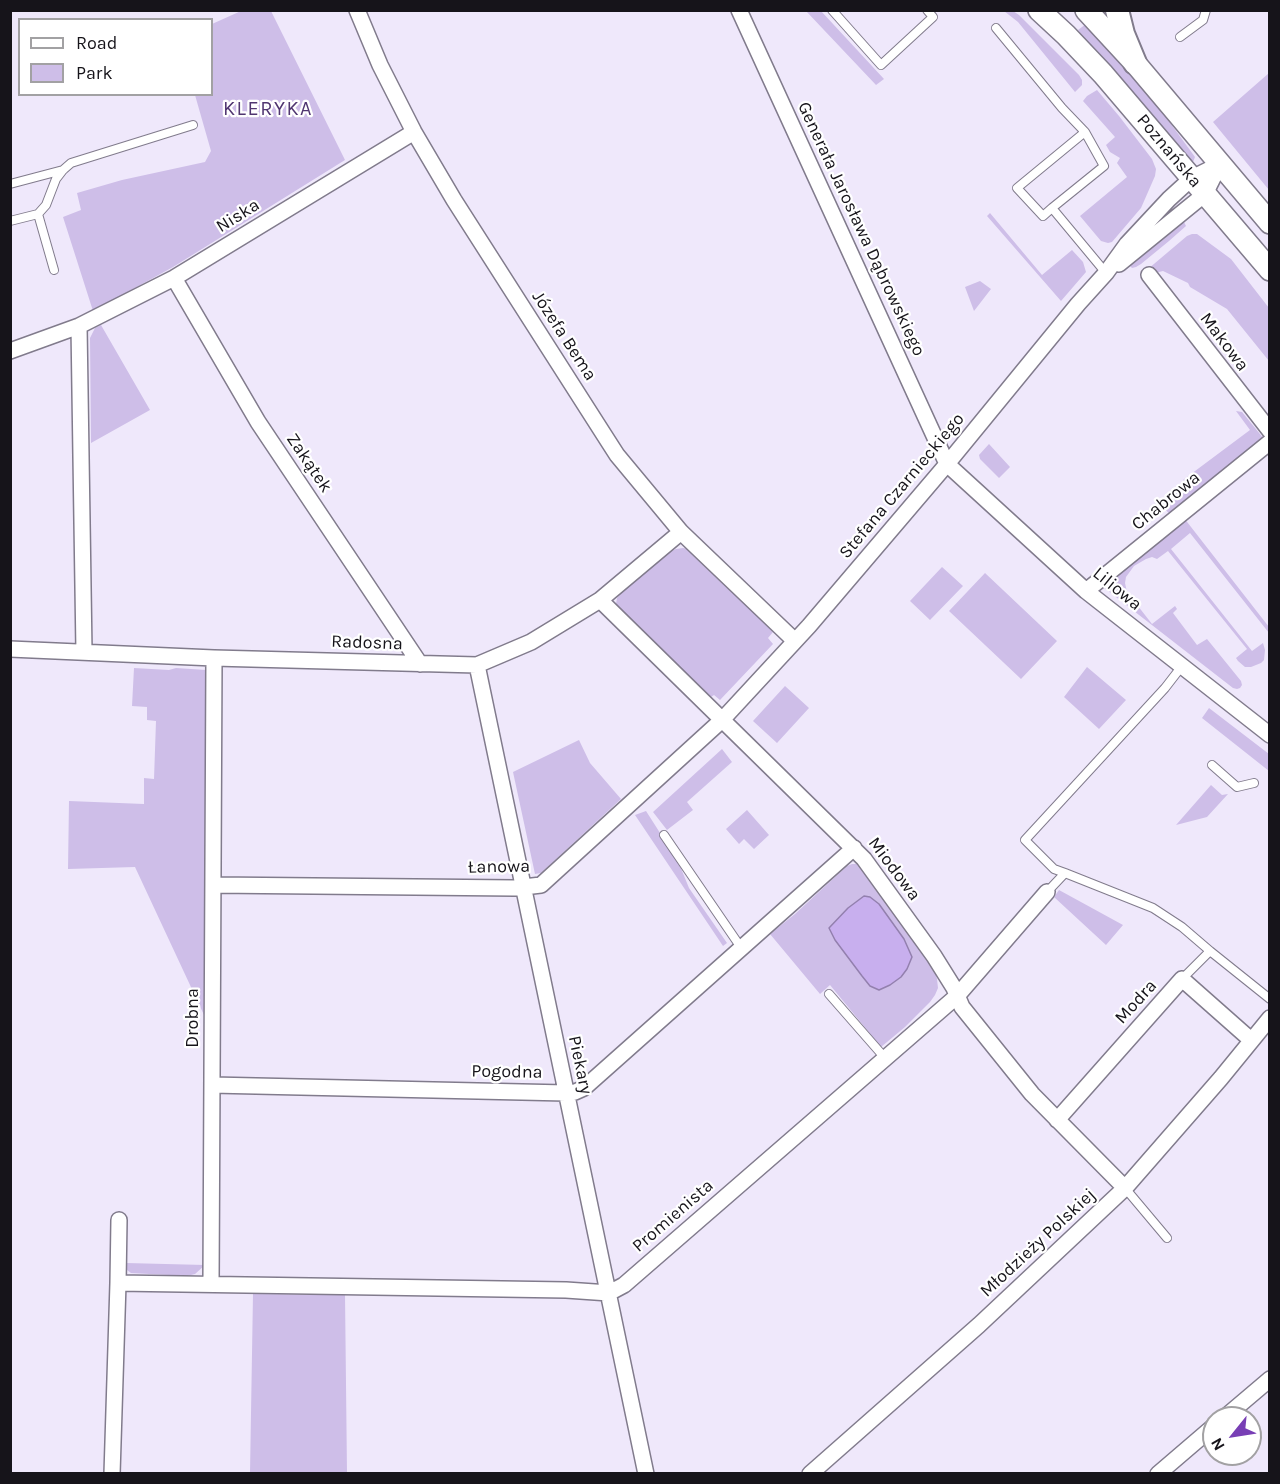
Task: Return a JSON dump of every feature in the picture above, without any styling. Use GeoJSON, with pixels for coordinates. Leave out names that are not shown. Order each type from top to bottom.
{"type":"FeatureCollection","features":[{"type":"Feature","properties":{"kind":"main road","name":"Poznańska"},"geometry":{"type":"LineString","coordinates":[[1039,10],[1103,74],[1269,270]]}},
{"type":"Feature","properties":{"kind":"main road","name":"Poznańska"},"geometry":{"type":"LineString","coordinates":[[1059,10],[1066,35]]}},
{"type":"Feature","properties":{"kind":"main road","name":"Poznańska"},"geometry":{"type":"LineString","coordinates":[[1086,10],[1135,63],[1269,223]]}},
{"type":"Feature","properties":{"kind":"main road"},"geometry":{"type":"LineString","coordinates":[[1117,10],[1123,34],[1135,63]]}},
{"type":"Feature","properties":{"kind":"street","name":"Józefa Bema"},"geometry":{"type":"LineString","coordinates":[[357,10],[380,65],[414,132],[454,200],[617,455],[681,532],[795,641]]}},
{"type":"Feature","properties":{"kind":"street","name":"Generała Jarosława Dąbrowskiego"},"geometry":{"type":"LineString","coordinates":[[739,10],[947,464]]}},
{"type":"Feature","properties":{"kind":"street","name":"Niska"},"geometry":{"type":"LineString","coordinates":[[10,351],[79,326],[174,278],[414,132]]}},
{"type":"Feature","properties":{"kind":"street","name":"Stefana Czarnieckiego"},"geometry":{"type":"LineString","coordinates":[[722,720],[795,641],[993,410],[1078,304],[1107,273],[1127,244],[1169,199],[1199,186],[1220,165]]}},
{"type":"Feature","properties":{"kind":"street","name":"Makowa"},"geometry":{"type":"LineString","coordinates":[[1149,275],[1269,431]]}},
{"type":"Feature","properties":{"kind":"street","name":"Zakątek"},"geometry":{"type":"LineString","coordinates":[[174,278],[258,422],[420,664]]}},
{"type":"Feature","properties":{"kind":"street"},"geometry":{"type":"LineString","coordinates":[[79,326],[84,652]]}},
{"type":"Feature","properties":{"kind":"street","name":"Chabrowa"},"geometry":{"type":"LineString","coordinates":[[1086,591],[1269,442]]}},
{"type":"Feature","properties":{"kind":"street","name":"Liliowa"},"geometry":{"type":"LineString","coordinates":[[947,464],[1086,591],[1269,735]]}},
{"type":"Feature","properties":{"kind":"street","name":"Radosna"},"geometry":{"type":"LineString","coordinates":[[10,649],[214,658],[477,665],[531,642],[600,600],[681,532]]}},
{"type":"Feature","properties":{"kind":"street","name":"Miodowa"},"geometry":{"type":"LineString","coordinates":[[600,600],[854,848],[872,869],[934,956],[962,1007],[1032,1094],[1125,1188]]}},
{"type":"Feature","properties":{"kind":"street","name":"Drobna"},"geometry":{"type":"LineString","coordinates":[[211,1284],[214,658]]}},
{"type":"Feature","properties":{"kind":"street","name":"Piekary"},"geometry":{"type":"LineString","coordinates":[[477,665],[646,1473]]}},
{"type":"Feature","properties":{"kind":"street","name":"Łanowa"},"geometry":{"type":"LineString","coordinates":[[213,885],[524,887],[541,885],[722,720]]}},
{"type":"Feature","properties":{"kind":"street","name":"Pogodna"},"geometry":{"type":"LineString","coordinates":[[212,1086],[575,1092],[584,1088],[854,848]]}},
{"type":"Feature","properties":{"kind":"street","name":"Promienista"},"geometry":{"type":"LineString","coordinates":[[609,1293],[624,1285],[957,996],[1047,892]]}},
{"type":"Feature","properties":{"kind":"street","name":"Modra"},"geometry":{"type":"LineString","coordinates":[[1057,1120],[1182,979],[1259,1037]]}},
{"type":"Feature","properties":{"kind":"street","name":"Młodzieży Polskiej"},"geometry":{"type":"LineString","coordinates":[[810,1473],[979,1324],[1125,1188],[1259,1037],[1269,1018]]}},
{"type":"Feature","properties":{"kind":"street"},"geometry":{"type":"LineString","coordinates":[[112,1473],[119,1220]]}},
{"type":"Feature","properties":{"kind":"street"},"geometry":{"type":"LineString","coordinates":[[118,1283],[566,1290],[609,1293]]}},
{"type":"Feature","properties":{"kind":"street"},"geometry":{"type":"LineString","coordinates":[[1238,1406],[1269,1379]]}},
{"type":"Feature","properties":{"kind":"street"},"geometry":{"type":"LineString","coordinates":[[1158,1473],[1202,1436]]}},
{"type":"Feature","properties":{"kind":"lane"},"geometry":{"type":"LineString","coordinates":[[832,10],[881,65],[933,17],[927,10]]}},
{"type":"Feature","properties":{"kind":"lane"},"geometry":{"type":"LineString","coordinates":[[1180,37],[1203,20],[1206,10]]}},
{"type":"Feature","properties":{"kind":"lane"},"geometry":{"type":"LineString","coordinates":[[996,28],[1062,108],[1085,132],[1104,166],[1042,216],[1017,188],[1085,132]]}},
{"type":"Feature","properties":{"kind":"lane"},"geometry":{"type":"LineString","coordinates":[[10,221],[38,214],[46,205],[56,179],[72,163],[193,125]]}},
{"type":"Feature","properties":{"kind":"lane"},"geometry":{"type":"LineString","coordinates":[[10,184],[63,170]]}},
{"type":"Feature","properties":{"kind":"lane"},"geometry":{"type":"LineString","coordinates":[[1052,208],[1107,273]]}},
{"type":"Feature","properties":{"kind":"lane"},"geometry":{"type":"LineString","coordinates":[[38,214],[54,270]]}},
{"type":"Feature","properties":{"kind":"lane"},"geometry":{"type":"LineString","coordinates":[[1182,666],[1165,688],[1025,840],[1054,869],[1153,908],[1182,927],[1269,999]]}},
{"type":"Feature","properties":{"kind":"lane"},"geometry":{"type":"LineString","coordinates":[[1212,765],[1237,787],[1254,783]]}},
{"type":"Feature","properties":{"kind":"lane"},"geometry":{"type":"LineString","coordinates":[[664,835],[742,949]]}},
{"type":"Feature","properties":{"kind":"lane"},"geometry":{"type":"LineString","coordinates":[[1047,892],[1065,873]]}},
{"type":"Feature","properties":{"kind":"lane"},"geometry":{"type":"LineString","coordinates":[[1182,979],[1210,951]]}},
{"type":"Feature","properties":{"kind":"lane"},"geometry":{"type":"LineString","coordinates":[[829,994],[885,1058]]}},
{"type":"Feature","properties":{"kind":"lane"},"geometry":{"type":"LineString","coordinates":[[1125,1188],[1167,1238]]}},
{"type":"Feature","properties":{"kind":"green space"},"geometry":{"type":"Polygon","coordinates":[[[241,11],[271,11],[345,160],[173,267],[93,311],[63,217],[81,210],[77,193],[122,180],[205,162],[211,151],[195,96],[213,96],[213,24],[241,11]]]}},
{"type":"Feature","properties":{"kind":"green space"},"geometry":{"type":"Polygon","coordinates":[[[806,11],[821,11],[884,79],[876,85],[806,11]]]}},
{"type":"Feature","properties":{"kind":"green space"},"geometry":{"type":"Polygon","coordinates":[[[1004,11],[1013,11],[1019,15],[1079,75],[1082,85],[1075,92],[1018,22],[1004,11]]]}},
{"type":"Feature","properties":{"kind":"green space"},"geometry":{"type":"Polygon","coordinates":[[[1086,24],[1144,87],[1195,157],[1193,162],[1085,40],[1078,30],[1086,24]]]}},
{"type":"Feature","properties":{"kind":"green space"},"geometry":{"type":"Polygon","coordinates":[[[1269,73],[1269,190],[1213,122],[1269,73]]]}},
{"type":"Feature","properties":{"kind":"green space"},"geometry":{"type":"Polygon","coordinates":[[[1097,90],[1152,159],[1156,169],[1141,208],[1112,242],[1108,243],[1101,241],[1080,216],[1127,177],[1117,163],[1120,158],[1110,152],[1106,145],[1115,137],[1083,101],[1097,90]]]}},
{"type":"Feature","properties":{"kind":"green space"},"geometry":{"type":"Polygon","coordinates":[[[990,213],[1042,275],[1072,250],[1083,262],[1086,272],[1061,301],[987,216],[990,213]]]}},
{"type":"Feature","properties":{"kind":"green space"},"geometry":{"type":"Polygon","coordinates":[[[1184,222],[1186,226],[1141,264],[1132,268],[1130,266],[1167,234],[1184,222]]]}},
{"type":"Feature","properties":{"kind":"green space"},"geometry":{"type":"Polygon","coordinates":[[[1192,234],[1197,234],[1231,259],[1269,308],[1269,361],[1227,309],[1190,287],[1188,283],[1163,271],[1151,274],[1148,269],[1192,234]]]}},
{"type":"Feature","properties":{"kind":"green space"},"geometry":{"type":"Polygon","coordinates":[[[980,281],[991,289],[974,311],[965,287],[980,281]]]}},
{"type":"Feature","properties":{"kind":"green space"},"geometry":{"type":"Polygon","coordinates":[[[101,325],[150,410],[91,443],[90,338],[95,328],[101,325]]]}},
{"type":"Feature","properties":{"kind":"green space"},"geometry":{"type":"Polygon","coordinates":[[[1236,411],[1242,412],[1264,439],[1171,516],[1161,504],[1185,484],[1183,480],[1250,430],[1236,411]]]}},
{"type":"Feature","properties":{"kind":"green space"},"geometry":{"type":"Polygon","coordinates":[[[989,444],[1010,467],[999,478],[980,459],[979,455],[989,444]]]}},
{"type":"Feature","properties":{"kind":"green space"},"geometry":{"type":"Polygon","coordinates":[[[1184,518],[1269,627],[1269,633],[1190,533],[1171,549],[1252,651],[1263,643],[1264,660],[1251,667],[1245,667],[1238,661],[1236,658],[1247,649],[1168,551],[1157,559],[1152,557],[1134,566],[1126,577],[1127,592],[1152,624],[1175,606],[1177,609],[1173,613],[1197,645],[1207,639],[1241,681],[1242,685],[1237,689],[1103,587],[1184,518]]]}},
{"type":"Feature","properties":{"kind":"green space"},"geometry":{"type":"Polygon","coordinates":[[[683,548],[689,549],[773,632],[768,638],[773,644],[720,700],[714,695],[711,697],[616,604],[622,592],[669,552],[683,548]]]}},
{"type":"Feature","properties":{"kind":"green space"},"geometry":{"type":"Polygon","coordinates":[[[942,567],[963,586],[930,620],[910,601],[942,567]]]}},
{"type":"Feature","properties":{"kind":"green space"},"geometry":{"type":"Polygon","coordinates":[[[985,573],[1057,641],[1021,679],[949,611],[985,573]]]}},
{"type":"Feature","properties":{"kind":"green space"},"geometry":{"type":"Polygon","coordinates":[[[1087,667],[1126,700],[1099,729],[1064,697],[1087,667]]]}},
{"type":"Feature","properties":{"kind":"green space"},"geometry":{"type":"Polygon","coordinates":[[[134,668],[206,670],[204,1015],[135,867],[68,869],[69,801],[144,804],[144,778],[154,779],[156,721],[147,720],[147,707],[132,706],[134,668]]]}},
{"type":"Feature","properties":{"kind":"green space"},"geometry":{"type":"Polygon","coordinates":[[[785,686],[809,708],[777,743],[753,721],[785,686]]]}},
{"type":"Feature","properties":{"kind":"green space"},"geometry":{"type":"Polygon","coordinates":[[[1209,708],[1269,754],[1269,771],[1202,718],[1209,708]]]}},
{"type":"Feature","properties":{"kind":"green space"},"geometry":{"type":"Polygon","coordinates":[[[579,740],[590,763],[621,799],[541,873],[535,874],[513,772],[579,740]]]}},
{"type":"Feature","properties":{"kind":"green space"},"geometry":{"type":"Polygon","coordinates":[[[722,749],[732,762],[687,802],[693,810],[667,830],[653,812],[722,749]]]}},
{"type":"Feature","properties":{"kind":"green space"},"geometry":{"type":"Polygon","coordinates":[[[1211,785],[1222,795],[1228,794],[1207,817],[1176,825],[1211,785]]]}},
{"type":"Feature","properties":{"kind":"green space"},"geometry":{"type":"Polygon","coordinates":[[[747,810],[769,835],[754,849],[744,839],[739,844],[726,829],[747,810]]]}},
{"type":"Feature","properties":{"kind":"green space"},"geometry":{"type":"Polygon","coordinates":[[[646,811],[678,861],[689,888],[727,943],[723,946],[635,815],[646,811]]]}},
{"type":"Feature","properties":{"kind":"green space"},"geometry":{"type":"Polygon","coordinates":[[[852,864],[864,868],[935,970],[937,979],[938,988],[930,1002],[881,1047],[830,985],[820,994],[770,934],[852,864]]]}},
{"type":"Feature","properties":{"kind":"green space"},"geometry":{"type":"Polygon","coordinates":[[[1059,890],[1123,925],[1106,945],[1054,897],[1059,890]]]}},
{"type":"Feature","properties":{"kind":"green space"},"geometry":{"type":"Polygon","coordinates":[[[126,1263],[205,1265],[195,1274],[187,1276],[131,1273],[127,1270],[126,1263]]]}},
{"type":"Feature","properties":{"kind":"green space"},"geometry":{"type":"Polygon","coordinates":[[[253,1294],[345,1295],[347,1473],[250,1473],[253,1294]]]}},
{"type":"Feature","properties":{"kind":"shaded area"},"geometry":{"type":"Polygon","coordinates":[[[864,896],[870,897],[879,904],[904,939],[912,957],[901,977],[879,990],[870,986],[835,940],[829,928],[848,908],[864,896]]]}},
{"type":"Feature","properties":{"kind":"district","name":"KLERYKA"},"geometry":{"type":"Point","coordinates":[268,109]}}]}
